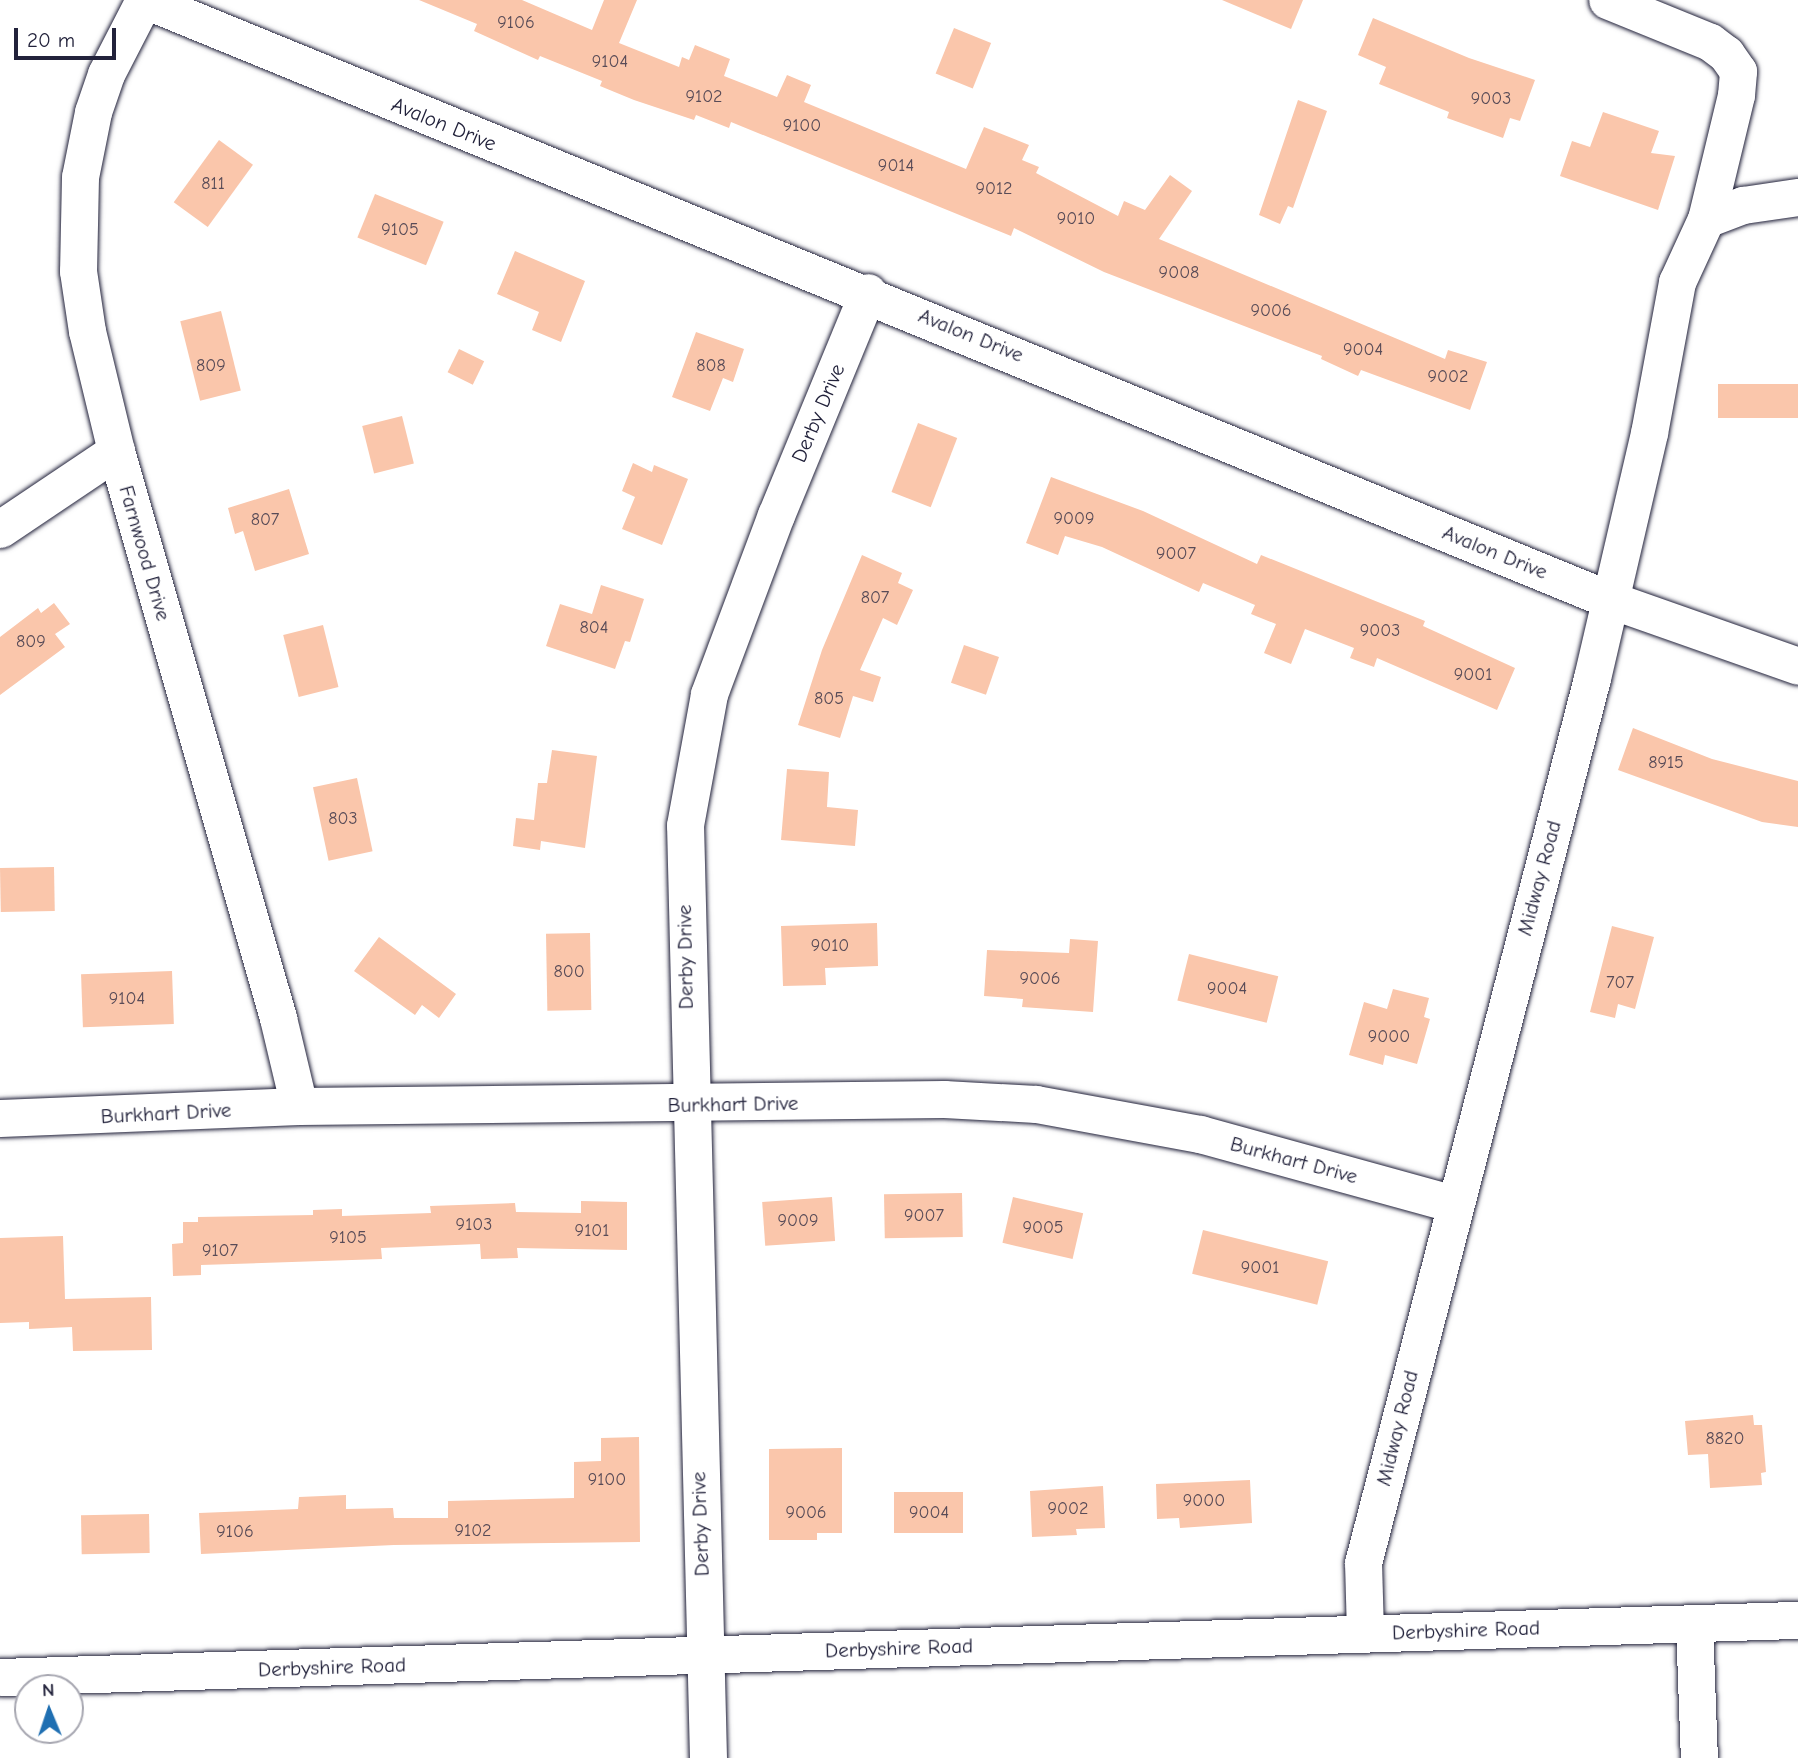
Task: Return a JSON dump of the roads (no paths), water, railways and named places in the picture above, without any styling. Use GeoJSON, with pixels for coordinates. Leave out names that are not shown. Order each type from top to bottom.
{"type":"FeatureCollection","features":[{"type":"Feature","properties":{"kind":"street","name":"Avalon Drive"},"geometry":{"type":"LineString","coordinates":[[145,0],[868,292],[1608,599],[1798,666]]}},
{"type":"Feature","properties":{"kind":"street","name":"Farnwood Drive"},"geometry":{"type":"LineString","coordinates":[[145,0],[106,74],[80,177],[78,271],[87,331],[116,450],[275,1005],[299,1106]]}},
{"type":"Feature","properties":{"kind":"street","name":"Midway Road"},"geometry":{"type":"LineString","coordinates":[[1364,1633],[1363,1563],[1592,678],[1608,599],[1649,433],[1677,282],[1706,219],[1738,71],[1710,42],[1607,0]]}},
{"type":"Feature","properties":{"kind":"street"},"geometry":{"type":"LineString","coordinates":[[1706,219],[1744,205],[1798,197]]}},
{"type":"Feature","properties":{"kind":"street","name":"Derby Drive"},"geometry":{"type":"LineString","coordinates":[[708,1758],[694,1331],[694,1104],[683,883],[685,825],[697,744],[709,694],[771,528],[868,292]]}},
{"type":"Feature","properties":{"kind":"street"},"geometry":{"type":"LineString","coordinates":[[0,528],[116,450]]}},
{"type":"Feature","properties":{"kind":"street","name":"Burkhart Drive"},"geometry":{"type":"LineString","coordinates":[[0,1118],[299,1106],[694,1104],[944,1099],[1036,1104],[1200,1135],[1454,1204]]}},
{"type":"Feature","properties":{"kind":"street","name":"Derbyshire Road"},"geometry":{"type":"LineString","coordinates":[[0,1677],[1798,1620]]}},
{"type":"Feature","properties":{"kind":"street"},"geometry":{"type":"LineString","coordinates":[[1694,1624],[1699,1758]]}}]}
